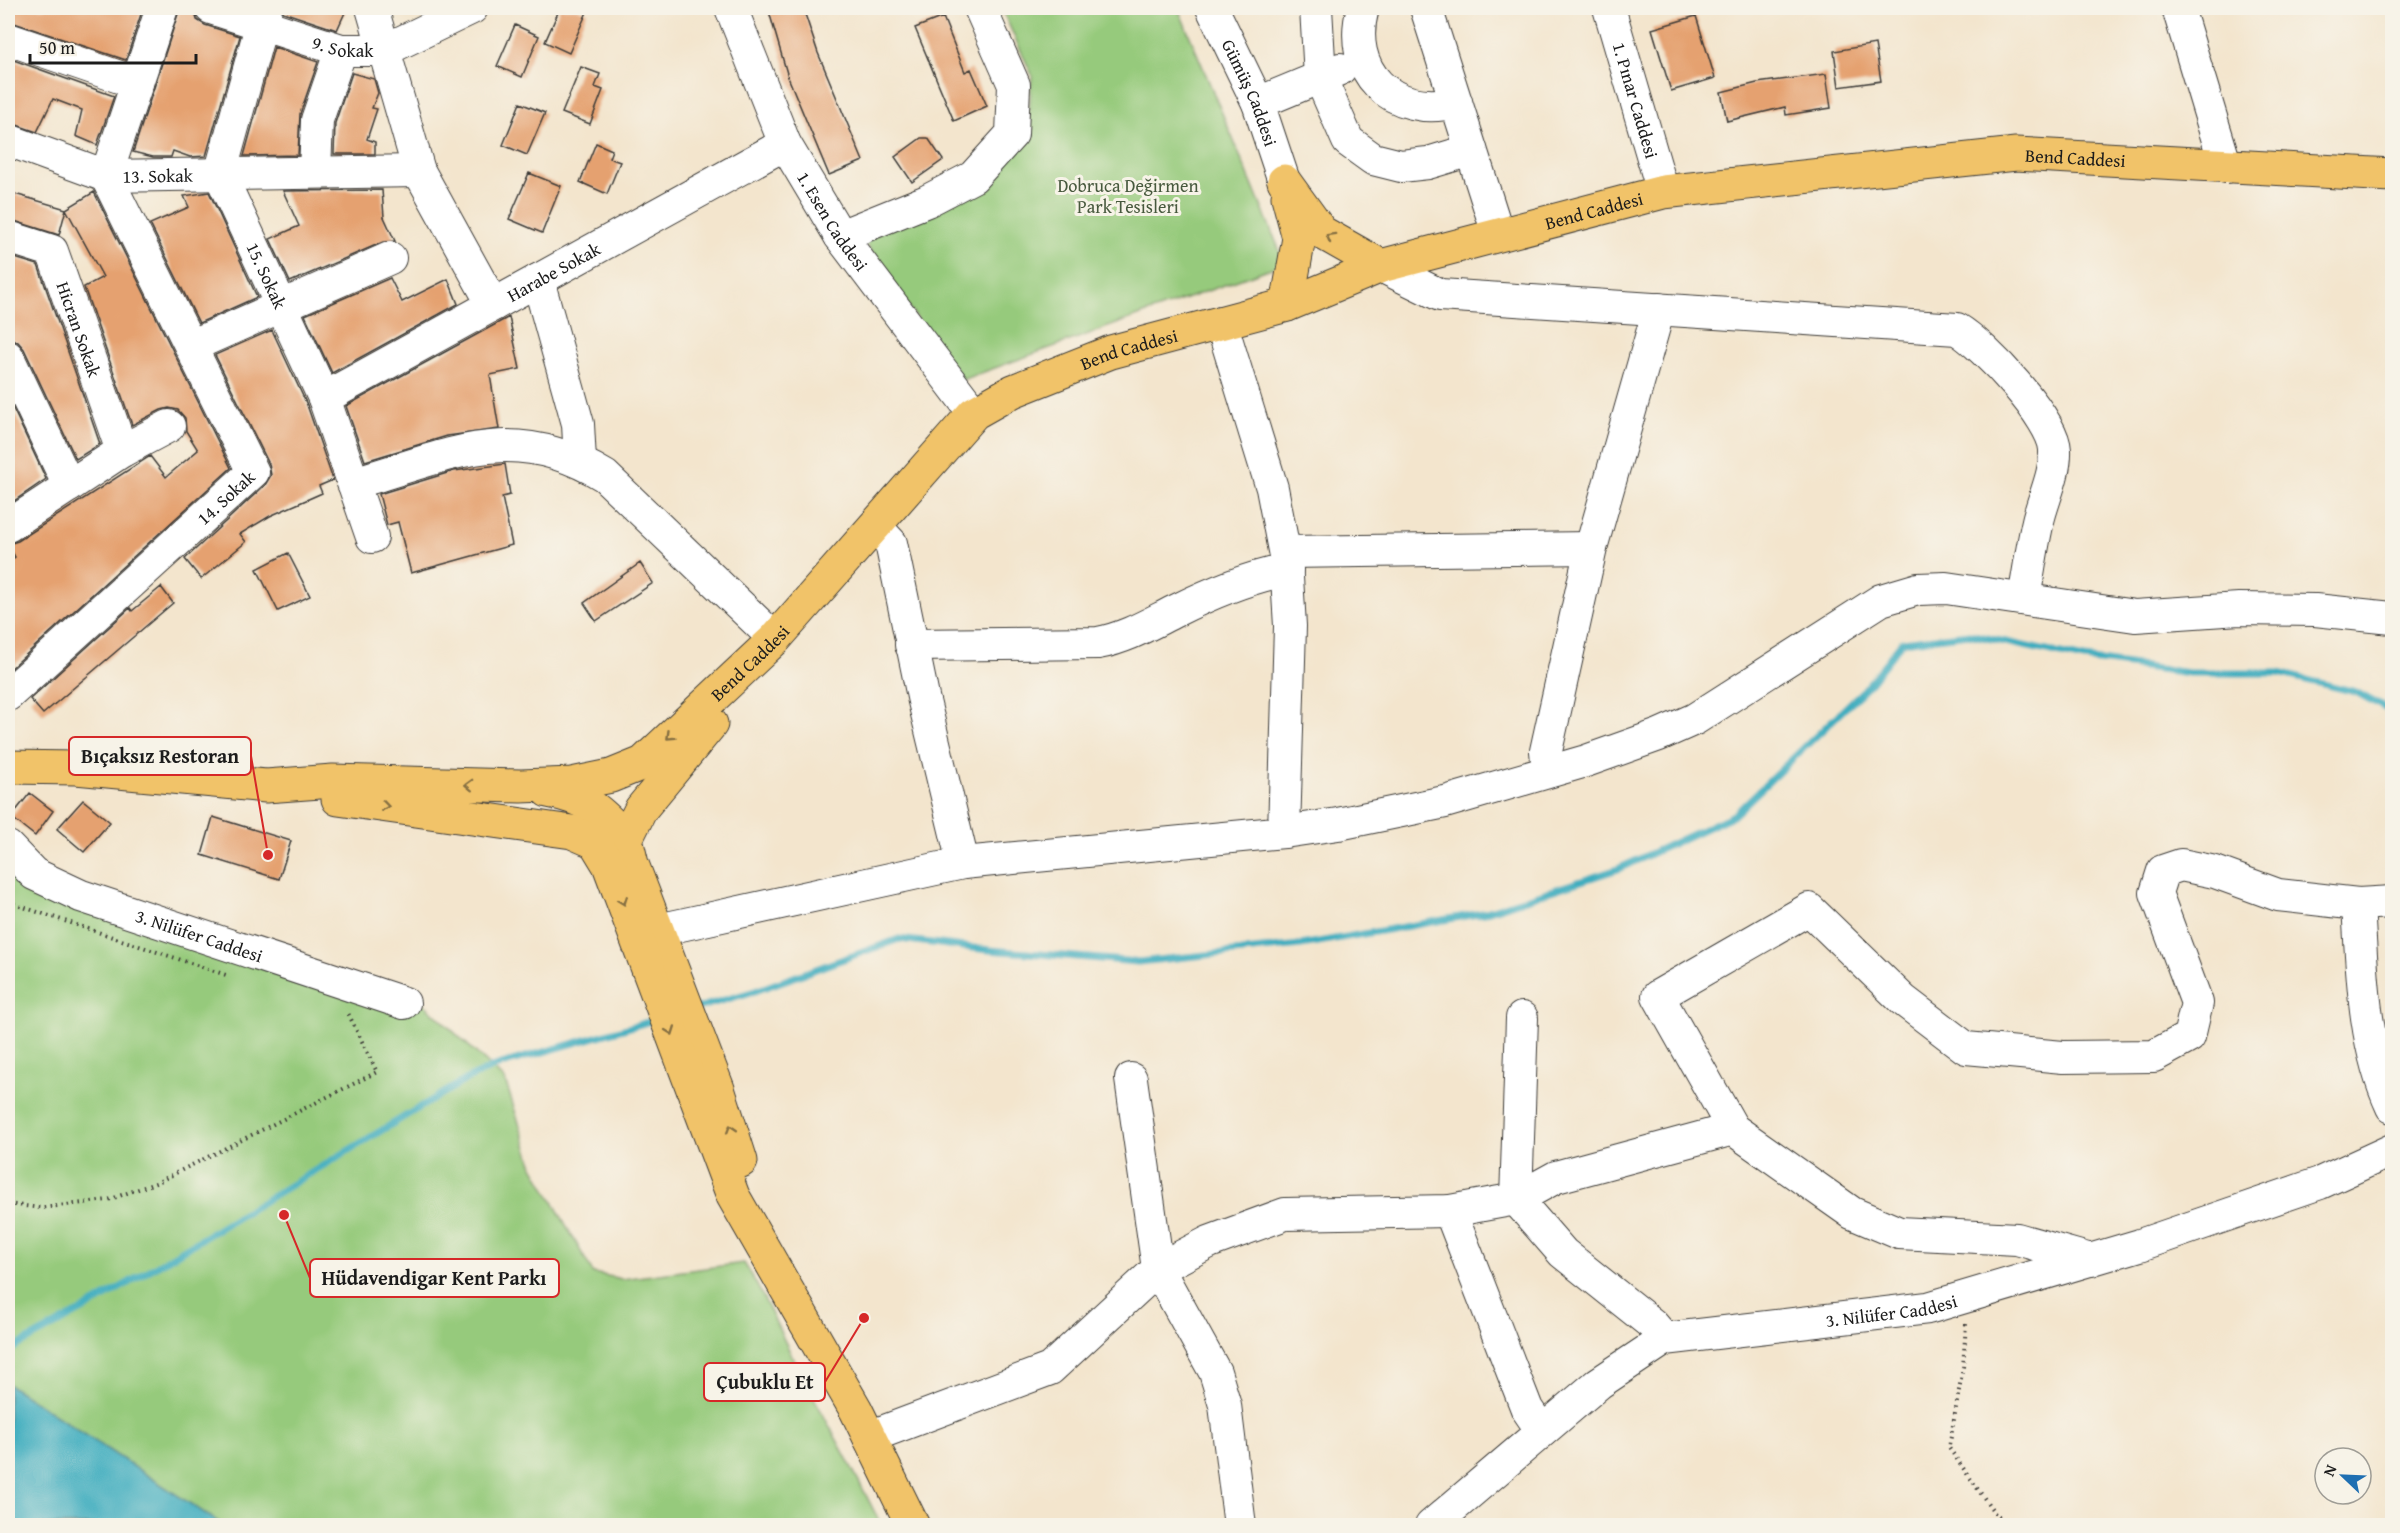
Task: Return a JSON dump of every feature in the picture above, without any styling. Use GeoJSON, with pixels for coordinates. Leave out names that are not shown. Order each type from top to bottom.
{"type":"FeatureCollection","features":[{"type":"Feature","properties":{"kind":"main road","name":"Bend Caddesi"},"geometry":{"type":"LineString","coordinates":[[8,767],[76,768],[266,786],[333,781],[521,786],[592,780],[611,776],[643,763],[726,682],[775,639],[974,413],[1013,391],[1111,352],[1287,305],[1381,266],[1663,192],[2016,154],[2392,176]]}},
{"type":"Feature","properties":{"kind":"main road"},"geometry":{"type":"LineString","coordinates":[[1284,181],[1321,232],[1381,266]]}},
{"type":"Feature","properties":{"kind":"main road"},"geometry":{"type":"LineString","coordinates":[[1284,181],[1299,238],[1287,305]]}},
{"type":"Feature","properties":{"kind":"main road"},"geometry":{"type":"LineString","coordinates":[[266,786],[572,832],[595,842],[618,831],[742,687],[775,639]]}},
{"type":"Feature","properties":{"kind":"main road"},"geometry":{"type":"LineString","coordinates":[[643,763],[622,794],[618,831],[663,973],[774,1265],[869,1437],[913,1526]]}},
{"type":"Feature","properties":{"kind":"main road"},"geometry":{"type":"LineString","coordinates":[[521,786],[570,795],[592,805],[618,831],[658,930],[663,973]]}},
{"type":"Feature","properties":{"kind":"street"},"geometry":{"type":"LineString","coordinates":[[106,176],[162,8]]}},
{"type":"Feature","properties":{"kind":"street","name":"9. Sokak"},"geometry":{"type":"LineString","coordinates":[[211,8],[263,16],[341,50],[385,50],[472,8]]}},
{"type":"Feature","properties":{"kind":"street"},"geometry":{"type":"LineString","coordinates":[[372,8],[419,171],[493,305]]}},
{"type":"Feature","properties":{"kind":"street","name":"1. Esen Caddesi"},"geometry":{"type":"LineString","coordinates":[[731,8],[785,144],[840,236],[974,413]]}},
{"type":"Feature","properties":{"kind":"street"},"geometry":{"type":"LineString","coordinates":[[840,236],[927,201],[974,177],[1012,134],[1014,85],[980,8]]}},
{"type":"Feature","properties":{"kind":"street","name":"Gümüş Caddesi"},"geometry":{"type":"LineString","coordinates":[[1212,8],[1258,103],[1284,181]]}},
{"type":"Feature","properties":{"kind":"street"},"geometry":{"type":"LineString","coordinates":[[1316,8],[1320,77],[1348,141],[1373,159],[1387,164],[1415,166],[1471,150]]}},
{"type":"Feature","properties":{"kind":"street"},"geometry":{"type":"LineString","coordinates":[[1363,8],[1358,33],[1363,59],[1381,88],[1402,101],[1425,107],[1456,102]]}},
{"type":"Feature","properties":{"kind":"street"},"geometry":{"type":"LineString","coordinates":[[1426,8],[1498,234]]}},
{"type":"Feature","properties":{"kind":"street","name":"1. Pınar Caddesi"},"geometry":{"type":"LineString","coordinates":[[1609,8],[1663,192]]}},
{"type":"Feature","properties":{"kind":"street"},"geometry":{"type":"LineString","coordinates":[[2178,8],[2226,167]]}},
{"type":"Feature","properties":{"kind":"street"},"geometry":{"type":"LineString","coordinates":[[220,174],[263,16]]}},
{"type":"Feature","properties":{"kind":"street"},"geometry":{"type":"LineString","coordinates":[[8,39],[137,83]]}},
{"type":"Feature","properties":{"kind":"street"},"geometry":{"type":"LineString","coordinates":[[315,172],[316,120],[341,50]]}},
{"type":"Feature","properties":{"kind":"street"},"geometry":{"type":"LineString","coordinates":[[1258,103],[1363,59]]}},
{"type":"Feature","properties":{"kind":"street","name":"13. Sokak"},"geometry":{"type":"LineString","coordinates":[[8,141],[106,176],[419,171]]}},
{"type":"Feature","properties":{"kind":"street","name":"Harabe Sokak"},"geometry":{"type":"LineString","coordinates":[[324,398],[785,144]]}},
{"type":"Feature","properties":{"kind":"street","name":"15. Sokak"},"geometry":{"type":"LineString","coordinates":[[220,174],[324,398],[372,537]]}},
{"type":"Feature","properties":{"kind":"street","name":"14. Sokak"},"geometry":{"type":"LineString","coordinates":[[8,695],[253,472],[106,176]]}},
{"type":"Feature","properties":{"kind":"street","name":"Hicran Sokak"},"geometry":{"type":"LineString","coordinates":[[8,237],[52,251],[122,450]]}},
{"type":"Feature","properties":{"kind":"street"},"geometry":{"type":"LineString","coordinates":[[191,346],[390,258]]}},
{"type":"Feature","properties":{"kind":"street"},"geometry":{"type":"LineString","coordinates":[[1381,266],[1440,296],[1957,329],[1968,336],[2005,372],[2052,432],[2055,452],[2038,522],[2024,598]]}},
{"type":"Feature","properties":{"kind":"street"},"geometry":{"type":"LineString","coordinates":[[538,280],[578,424],[580,461]]}},
{"type":"Feature","properties":{"kind":"street"},"geometry":{"type":"LineString","coordinates":[[1548,771],[1546,751],[1591,548],[1659,309]]}},
{"type":"Feature","properties":{"kind":"street"},"geometry":{"type":"LineString","coordinates":[[1221,322],[1272,488],[1286,561],[1290,626],[1284,832]]}},
{"type":"Feature","properties":{"kind":"street"},"geometry":{"type":"LineString","coordinates":[[8,357],[69,486]]}},
{"type":"Feature","properties":{"kind":"street"},"geometry":{"type":"LineString","coordinates":[[8,526],[122,450],[169,426]]}},
{"type":"Feature","properties":{"kind":"street"},"geometry":{"type":"LineString","coordinates":[[353,483],[490,445],[534,446],[580,461],[622,491],[775,639]]}},
{"type":"Feature","properties":{"kind":"street"},"geometry":{"type":"LineString","coordinates":[[875,526],[891,543],[911,645],[963,863]]}},
{"type":"Feature","properties":{"kind":"street"},"geometry":{"type":"LineString","coordinates":[[911,645],[1098,643],[1118,639],[1182,608],[1265,574],[1286,561],[1591,548]]}},
{"type":"Feature","properties":{"kind":"street"},"geometry":{"type":"LineString","coordinates":[[658,930],[963,863],[1284,832],[1338,824],[1445,802],[1623,749],[1695,719],[1865,609],[1899,593],[1918,589],[1946,588],[2135,616],[2239,609],[2315,610],[2392,618]]}},
{"type":"Feature","properties":{"kind":"street","name":"3. Nilüfer Caddesi"},"geometry":{"type":"LineString","coordinates":[[8,847],[34,874],[81,896],[404,1003]]}},
{"type":"Feature","properties":{"kind":"street"},"geometry":{"type":"LineString","coordinates":[[2091,1260],[2017,1239],[1899,1233],[1852,1213],[1733,1129],[1658,996],[1809,909],[1903,1000],[1966,1048],[2063,1057],[2154,1056],[2189,1037],[2197,1003],[2156,893],[2163,871],[2181,865],[2215,872],[2278,895],[2358,904],[2392,902]]}},
{"type":"Feature","properties":{"kind":"street"},"geometry":{"type":"LineString","coordinates":[[2358,904],[2363,978],[2372,1041],[2392,1107]]}},
{"type":"Feature","properties":{"kind":"street"},"geometry":{"type":"LineString","coordinates":[[1522,1018],[1516,1199],[1563,1253],[1652,1324],[1665,1339]]}},
{"type":"Feature","properties":{"kind":"street"},"geometry":{"type":"LineString","coordinates":[[1131,1079],[1158,1269],[1215,1372],[1225,1405],[1240,1526]]}},
{"type":"Feature","properties":{"kind":"street"},"geometry":{"type":"LineString","coordinates":[[869,1437],[1050,1369],[1158,1269],[1209,1242],[1285,1214],[1450,1211],[1516,1199],[1556,1177],[1733,1129]]}},
{"type":"Feature","properties":{"kind":"street","name":"3. Nilüfer Caddesi"},"geometry":{"type":"LineString","coordinates":[[1431,1526],[1599,1383],[1665,1339],[1928,1308],[2091,1260],[2320,1182],[2392,1150]]}},
{"type":"Feature","properties":{"kind":"street"},"geometry":{"type":"LineString","coordinates":[[1450,1211],[1527,1409],[1542,1431]]}},
{"type":"Feature","properties":{"kind":"path"},"geometry":{"type":"LineString","coordinates":[[8,902],[237,978]]}},
{"type":"Feature","properties":{"kind":"path"},"geometry":{"type":"LineString","coordinates":[[8,1204],[42,1208],[108,1200],[138,1190],[377,1072],[346,1009]]}},
{"type":"Feature","properties":{"kind":"path"},"geometry":{"type":"LineString","coordinates":[[1968,1296],[1963,1367],[1949,1448],[1996,1515],[2013,1526]]}},
{"type":"Feature","properties":{"kind":"green space","name":"Dobruca Değirmen Park Tesisleri"},"geometry":{"type":"Polygon","coordinates":[[[1001,8],[1178,8],[1285,263],[959,381],[865,242],[1027,136],[1032,75],[1001,8]]]}},
{"type":"Feature","properties":{"kind":"green space"},"geometry":{"type":"Polygon","coordinates":[[[8,872],[59,898],[421,1001],[505,1080],[533,1166],[593,1273],[622,1279],[744,1263],[881,1525],[8,1526],[8,872]]]}},
{"type":"Feature","properties":{"kind":"water"},"geometry":{"type":"Polygon","coordinates":[[[8,1384],[223,1525],[8,1525],[8,1384]]]}},
{"type":"Feature","properties":{"kind":"building"},"geometry":{"type":"Polygon","coordinates":[[[8,8],[143,8],[126,60],[8,21],[8,8]]]}},
{"type":"Feature","properties":{"kind":"building"},"geometry":{"type":"Polygon","coordinates":[[[180,8],[194,8],[197,20],[205,25],[240,36],[206,156],[190,157],[173,151],[171,157],[153,157],[133,152],[180,8]]]}},
{"type":"Feature","properties":{"kind":"building"},"geometry":{"type":"Polygon","coordinates":[[[283,8],[347,8],[337,30],[283,12],[283,8]]]}},
{"type":"Feature","properties":{"kind":"building"},"geometry":{"type":"Polygon","coordinates":[[[560,8],[577,8],[587,12],[569,53],[545,42],[560,8]]]}},
{"type":"Feature","properties":{"kind":"building"},"geometry":{"type":"Polygon","coordinates":[[[768,8],[803,8],[818,53],[863,161],[829,175],[788,77],[768,8]]]}},
{"type":"Feature","properties":{"kind":"building"},"geometry":{"type":"Polygon","coordinates":[[[1696,16],[1715,78],[1671,91],[1652,29],[1696,16]]]}},
{"type":"Feature","properties":{"kind":"building"},"geometry":{"type":"Polygon","coordinates":[[[943,17],[965,72],[971,69],[987,106],[954,121],[915,28],[943,17]]]}},
{"type":"Feature","properties":{"kind":"building"},"geometry":{"type":"Polygon","coordinates":[[[515,25],[539,36],[522,77],[497,66],[515,25]]]}},
{"type":"Feature","properties":{"kind":"building"},"geometry":{"type":"Polygon","coordinates":[[[1875,44],[1881,81],[1839,87],[1834,51],[1875,44]]]}},
{"type":"Feature","properties":{"kind":"building"},"geometry":{"type":"Polygon","coordinates":[[[274,47],[318,62],[300,114],[298,155],[244,156],[274,47]]]}},
{"type":"Feature","properties":{"kind":"building"},"geometry":{"type":"Polygon","coordinates":[[[8,58],[114,96],[97,145],[76,136],[82,110],[53,99],[37,132],[8,122],[8,58]]]}},
{"type":"Feature","properties":{"kind":"building"},"geometry":{"type":"Polygon","coordinates":[[[581,67],[600,74],[595,87],[603,90],[590,124],[562,113],[581,67]]]}},
{"type":"Feature","properties":{"kind":"building"},"geometry":{"type":"Polygon","coordinates":[[[352,73],[374,79],[378,93],[372,108],[377,109],[367,139],[375,142],[375,154],[334,154],[335,123],[352,73]]]}},
{"type":"Feature","properties":{"kind":"building"},"geometry":{"type":"Polygon","coordinates":[[[1826,74],[1831,108],[1786,115],[1785,107],[1727,121],[1721,92],[1757,83],[1826,74]]]}},
{"type":"Feature","properties":{"kind":"building"},"geometry":{"type":"Polygon","coordinates":[[[520,103],[545,113],[527,155],[503,145],[520,103]]]}},
{"type":"Feature","properties":{"kind":"building"},"geometry":{"type":"Polygon","coordinates":[[[921,138],[928,138],[943,160],[912,182],[895,157],[921,138]]]}},
{"type":"Feature","properties":{"kind":"building"},"geometry":{"type":"Polygon","coordinates":[[[596,143],[612,150],[609,158],[620,162],[607,194],[580,182],[596,143]]]}},
{"type":"Feature","properties":{"kind":"building"},"geometry":{"type":"Polygon","coordinates":[[[529,173],[561,186],[542,233],[509,219],[529,173]]]}},
{"type":"Feature","properties":{"kind":"building"},"geometry":{"type":"Polygon","coordinates":[[[382,190],[384,217],[395,241],[383,242],[290,282],[270,239],[299,226],[283,191],[382,190]]]}},
{"type":"Feature","properties":{"kind":"building"},"geometry":{"type":"Polygon","coordinates":[[[8,192],[66,209],[59,235],[8,219],[8,192]]]}},
{"type":"Feature","properties":{"kind":"building"},"geometry":{"type":"Polygon","coordinates":[[[94,192],[231,468],[8,671],[8,563],[15,557],[8,544],[18,541],[150,456],[166,477],[198,450],[186,431],[185,418],[178,410],[169,408],[161,410],[132,425],[84,287],[103,277],[66,209],[94,192]]]}},
{"type":"Feature","properties":{"kind":"building"},"geometry":{"type":"Polygon","coordinates":[[[209,192],[257,297],[199,323],[150,224],[189,207],[184,196],[209,192]]]}},
{"type":"Feature","properties":{"kind":"building"},"geometry":{"type":"Polygon","coordinates":[[[8,256],[38,265],[100,444],[76,459],[24,349],[18,342],[8,339],[8,256]]]}},
{"type":"Feature","properties":{"kind":"building"},"geometry":{"type":"Polygon","coordinates":[[[390,278],[402,302],[448,279],[458,304],[332,373],[305,315],[390,278]]]}},
{"type":"Feature","properties":{"kind":"building"},"geometry":{"type":"Polygon","coordinates":[[[509,317],[520,369],[490,375],[499,429],[447,436],[365,461],[346,406],[509,317]]]}},
{"type":"Feature","properties":{"kind":"building"},"geometry":{"type":"Polygon","coordinates":[[[272,330],[307,405],[333,480],[319,486],[322,493],[270,516],[240,534],[246,542],[201,579],[185,559],[265,485],[271,475],[269,464],[215,355],[272,330]]]}},
{"type":"Feature","properties":{"kind":"building"},"geometry":{"type":"Polygon","coordinates":[[[8,398],[46,479],[8,505],[8,398]]]}},
{"type":"Feature","properties":{"kind":"building"},"geometry":{"type":"Polygon","coordinates":[[[505,464],[510,495],[502,497],[512,545],[411,573],[398,522],[387,525],[379,494],[454,471],[505,464]]]}},
{"type":"Feature","properties":{"kind":"building"},"geometry":{"type":"Polygon","coordinates":[[[288,553],[310,596],[278,611],[257,569],[288,553]]]}},
{"type":"Feature","properties":{"kind":"building"},"geometry":{"type":"Polygon","coordinates":[[[640,563],[653,583],[596,621],[584,603],[640,563]]]}},
{"type":"Feature","properties":{"kind":"building"},"geometry":{"type":"Polygon","coordinates":[[[161,587],[173,603],[43,714],[30,699],[130,608],[132,611],[161,587]]]}},
{"type":"Feature","properties":{"kind":"building"},"geometry":{"type":"Polygon","coordinates":[[[30,793],[53,811],[35,836],[11,817],[30,793]]]}},
{"type":"Feature","properties":{"kind":"building"},"geometry":{"type":"Polygon","coordinates":[[[83,800],[110,822],[84,852],[57,829],[83,800]]]}},
{"type":"Feature","properties":{"kind":"building"},"geometry":{"type":"Polygon","coordinates":[[[213,817],[291,841],[279,879],[202,855],[213,817]]]}},
{"type":"Feature","properties":{"kind":"waterway"},"geometry":{"type":"LineString","coordinates":[[697,1008],[755,991],[899,939],[989,950],[1138,962],[1301,945],[1483,913],[1618,869],[1734,815],[1865,689],[1902,642],[1969,634],[2084,659],[2189,673],[2278,673],[2356,692],[2392,712]]}},
{"type":"Feature","properties":{"kind":"waterway"},"geometry":{"type":"LineString","coordinates":[[8,1351],[90,1306],[467,1079],[498,1065],[658,1019]]}},
{"type":"Feature","properties":{"kind":"place","name":"Bıçaksız Restoran"},"geometry":{"type":"Point","coordinates":[268,855]}},
{"type":"Feature","properties":{"kind":"place","name":"Hüdavendigar Kent Parkı"},"geometry":{"type":"Point","coordinates":[284,1215]}},
{"type":"Feature","properties":{"kind":"place","name":"Çubuklu Et"},"geometry":{"type":"Point","coordinates":[864,1318]}}]}
